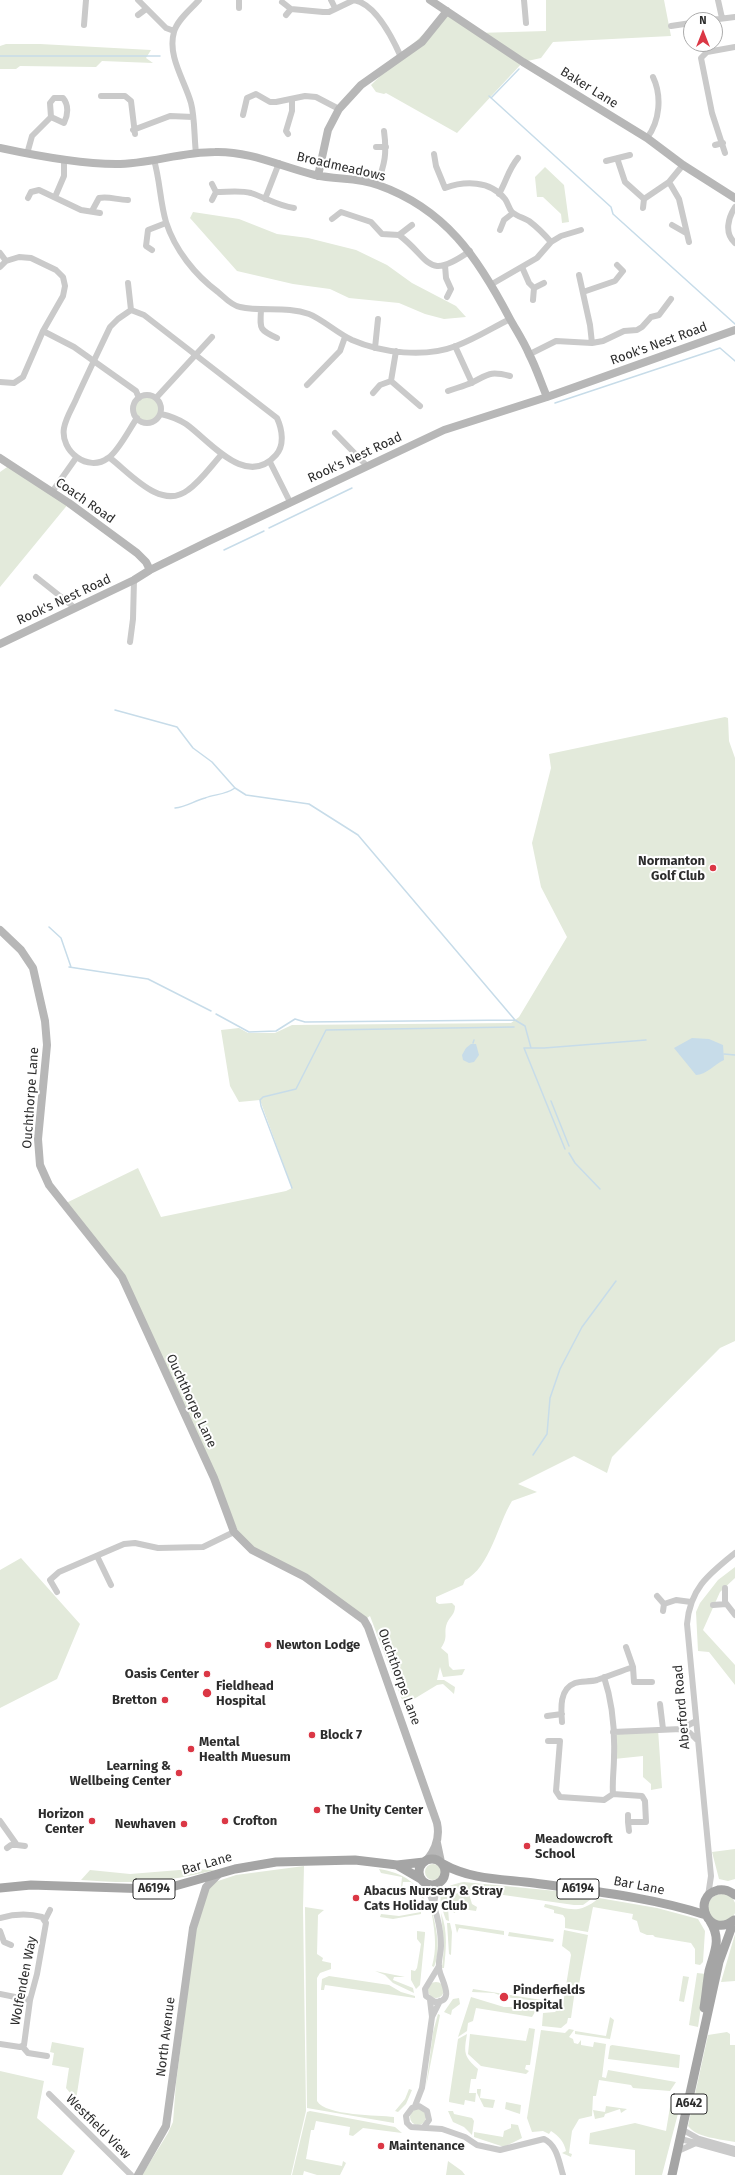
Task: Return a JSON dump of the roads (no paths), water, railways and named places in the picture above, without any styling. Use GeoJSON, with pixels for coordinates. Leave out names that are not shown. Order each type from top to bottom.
{"type":"FeatureCollection","features":[{"type":"Feature","properties":{"kind":"main road","name":"A6194"},"geometry":{"type":"LineString","coordinates":[[426,1861],[432,1859],[442,1863]]}},
{"type":"Feature","properties":{"kind":"main road","name":"Bar Lane"},"geometry":{"type":"LineString","coordinates":[[0,1888],[31,1885],[151,1889],[195,1881],[235,1869],[276,1862],[304,1860],[355,1860],[397,1865],[426,1861]]}},
{"type":"Feature","properties":{"kind":"main road"},"geometry":{"type":"LineString","coordinates":[[423,1881],[420,1870],[426,1861]]}},
{"type":"Feature","properties":{"kind":"main road","name":"Bar Lane"},"geometry":{"type":"LineString","coordinates":[[442,1863],[468,1875],[598,1891],[687,1909],[708,1918]]}},
{"type":"Feature","properties":{"kind":"main road"},"geometry":{"type":"LineString","coordinates":[[441,1882],[445,1872],[442,1863]]}},
{"type":"Feature","properties":{"kind":"main road","name":"Bar Lane"},"geometry":{"type":"LineString","coordinates":[[397,1865],[423,1881]]}},
{"type":"Feature","properties":{"kind":"main road","name":"Bar Lane"},"geometry":{"type":"LineString","coordinates":[[441,1882],[468,1875]]}},
{"type":"Feature","properties":{"kind":"main road","name":"A6194"},"geometry":{"type":"LineString","coordinates":[[423,1881],[432,1885],[441,1882]]}},
{"type":"Feature","properties":{"kind":"main road"},"geometry":{"type":"LineString","coordinates":[[687,1909],[700,1905],[713,1892],[727,1890],[735,1895]]}},
{"type":"Feature","properties":{"kind":"main road"},"geometry":{"type":"LineString","coordinates":[[707,1898],[704,1905],[708,1918]]}},
{"type":"Feature","properties":{"kind":"main road","name":"A6194"},"geometry":{"type":"LineString","coordinates":[[708,1918],[719,1925],[734,1920]]}},
{"type":"Feature","properties":{"kind":"main road","name":"A642"},"geometry":{"type":"LineString","coordinates":[[703,2032],[710,1971],[718,1946],[716,1931],[708,1918]]}},
{"type":"Feature","properties":{"kind":"main road","name":"A642"},"geometry":{"type":"LineString","coordinates":[[672,2175],[721,1955],[734,1920]]}},
{"type":"Feature","properties":{"kind":"street"},"geometry":{"type":"LineString","coordinates":[[84,25],[86,0]]}},
{"type":"Feature","properties":{"kind":"street"},"geometry":{"type":"LineString","coordinates":[[138,0],[166,28],[174,31]]}},
{"type":"Feature","properties":{"kind":"street"},"geometry":{"type":"LineString","coordinates":[[196,153],[191,104],[174,59],[174,31],[199,0]]}},
{"type":"Feature","properties":{"kind":"street"},"geometry":{"type":"LineString","coordinates":[[239,0],[239,8]]}},
{"type":"Feature","properties":{"kind":"street"},"geometry":{"type":"LineString","coordinates":[[331,0],[335,8]]}},
{"type":"Feature","properties":{"kind":"street"},"geometry":{"type":"LineString","coordinates":[[282,2],[291,9],[323,12],[354,0],[365,5],[388,30],[401,57]]}},
{"type":"Feature","properties":{"kind":"street","name":"Baker Lane"},"geometry":{"type":"LineString","coordinates":[[430,0],[521,61],[647,138],[683,165],[735,198]]}},
{"type":"Feature","properties":{"kind":"street"},"geometry":{"type":"LineString","coordinates":[[524,0],[526,23]]}},
{"type":"Feature","properties":{"kind":"street"},"geometry":{"type":"LineString","coordinates":[[718,0],[721,12]]}},
{"type":"Feature","properties":{"kind":"street"},"geometry":{"type":"LineString","coordinates":[[138,15],[146,9]]}},
{"type":"Feature","properties":{"kind":"street"},"geometry":{"type":"LineString","coordinates":[[286,15],[291,9]]}},
{"type":"Feature","properties":{"kind":"street"},"geometry":{"type":"LineString","coordinates":[[318,176],[328,130],[339,109],[361,85],[422,42],[447,11]]}},
{"type":"Feature","properties":{"kind":"street"},"geometry":{"type":"LineString","coordinates":[[723,18],[735,17]]}},
{"type":"Feature","properties":{"kind":"street"},"geometry":{"type":"LineString","coordinates":[[671,26],[683,24]]}},
{"type":"Feature","properties":{"kind":"street"},"geometry":{"type":"LineString","coordinates":[[725,152],[712,113],[701,58],[708,52],[735,47]]}},
{"type":"Feature","properties":{"kind":"street"},"geometry":{"type":"LineString","coordinates":[[647,138],[651,132],[658,110],[658,96],[653,77]]}},
{"type":"Feature","properties":{"kind":"street"},"geometry":{"type":"LineString","coordinates":[[243,115],[246,98],[251,95],[261,95],[270,102],[306,96],[316,97],[339,109]]}},
{"type":"Feature","properties":{"kind":"street"},"geometry":{"type":"LineString","coordinates":[[102,96],[125,96],[131,101],[134,132],[170,116],[193,117]]}},
{"type":"Feature","properties":{"kind":"street"},"geometry":{"type":"LineString","coordinates":[[288,134],[286,131],[292,111],[292,99]]}},
{"type":"Feature","properties":{"kind":"street"},"geometry":{"type":"LineString","coordinates":[[27,154],[32,136],[51,117]]}},
{"type":"Feature","properties":{"kind":"street"},"geometry":{"type":"LineString","coordinates":[[377,184],[386,163],[384,131]]}},
{"type":"Feature","properties":{"kind":"street"},"geometry":{"type":"LineString","coordinates":[[715,145],[723,144]]}},
{"type":"Feature","properties":{"kind":"street"},"geometry":{"type":"LineString","coordinates":[[376,146],[386,146]]}},
{"type":"Feature","properties":{"kind":"street","name":"Broadmeadows"},"geometry":{"type":"LineString","coordinates":[[0,148],[27,154],[115,164],[154,160],[196,153],[224,152],[279,163],[318,176],[348,178],[377,184],[419,204],[456,235],[470,251],[492,284],[530,354],[547,397]]}},
{"type":"Feature","properties":{"kind":"street"},"geometry":{"type":"LineString","coordinates":[[434,154],[436,166],[449,194]]}},
{"type":"Feature","properties":{"kind":"street"},"geometry":{"type":"LineString","coordinates":[[606,161],[630,155]]}},
{"type":"Feature","properties":{"kind":"street"},"geometry":{"type":"LineString","coordinates":[[499,194],[507,180],[509,169],[518,158]]}},
{"type":"Feature","properties":{"kind":"street"},"geometry":{"type":"LineString","coordinates":[[617,158],[625,182],[644,199]]}},
{"type":"Feature","properties":{"kind":"street"},"geometry":{"type":"LineString","coordinates":[[55,197],[64,176],[64,159]]}},
{"type":"Feature","properties":{"kind":"street"},"geometry":{"type":"LineString","coordinates":[[154,160],[166,223],[176,245],[191,267],[210,286],[238,307],[261,310],[296,310],[310,314],[346,337],[375,348],[396,351],[433,351],[455,346],[510,319]]}},
{"type":"Feature","properties":{"kind":"street"},"geometry":{"type":"LineString","coordinates":[[265,199],[279,163]]}},
{"type":"Feature","properties":{"kind":"street"},"geometry":{"type":"LineString","coordinates":[[643,208],[644,199],[668,182],[683,165]]}},
{"type":"Feature","properties":{"kind":"street"},"geometry":{"type":"LineString","coordinates":[[445,188],[458,183],[471,182],[482,185],[504,198],[513,213],[530,222],[551,242]]}},
{"type":"Feature","properties":{"kind":"street"},"geometry":{"type":"LineString","coordinates":[[668,182],[679,199],[686,233],[690,242]]}},
{"type":"Feature","properties":{"kind":"street"},"geometry":{"type":"LineString","coordinates":[[212,184],[216,192]]}},
{"type":"Feature","properties":{"kind":"street"},"geometry":{"type":"LineString","coordinates":[[28,198],[31,192],[39,190],[81,210],[100,213]]}},
{"type":"Feature","properties":{"kind":"street"},"geometry":{"type":"LineString","coordinates":[[216,192],[238,191],[251,193],[283,207],[294,208]]}},
{"type":"Feature","properties":{"kind":"street"},"geometry":{"type":"LineString","coordinates":[[212,200],[216,192]]}},
{"type":"Feature","properties":{"kind":"street"},"geometry":{"type":"LineString","coordinates":[[92,211],[99,198],[108,196],[117,200],[128,200]]}},
{"type":"Feature","properties":{"kind":"street"},"geometry":{"type":"LineString","coordinates":[[735,207],[729,217],[728,224],[729,233],[735,243]]}},
{"type":"Feature","properties":{"kind":"street"},"geometry":{"type":"LineString","coordinates":[[332,219],[342,209],[371,222],[382,234],[400,235],[425,261],[432,265],[445,266],[456,262],[470,251]]}},
{"type":"Feature","properties":{"kind":"street"},"geometry":{"type":"LineString","coordinates":[[500,230],[504,220],[513,213]]}},
{"type":"Feature","properties":{"kind":"street"},"geometry":{"type":"LineString","coordinates":[[152,250],[146,246],[148,230],[166,223]]}},
{"type":"Feature","properties":{"kind":"street"},"geometry":{"type":"LineString","coordinates":[[400,235],[412,224]]}},
{"type":"Feature","properties":{"kind":"street"},"geometry":{"type":"LineString","coordinates":[[570,233],[571,224]]}},
{"type":"Feature","properties":{"kind":"street"},"geometry":{"type":"LineString","coordinates":[[672,225],[686,233]]}},
{"type":"Feature","properties":{"kind":"street"},"geometry":{"type":"LineString","coordinates":[[492,284],[537,258],[551,242],[570,233],[581,230]]}},
{"type":"Feature","properties":{"kind":"street"},"geometry":{"type":"LineString","coordinates":[[0,253],[6,261]]}},
{"type":"Feature","properties":{"kind":"street"},"geometry":{"type":"LineString","coordinates":[[0,267],[6,261],[19,257],[31,258],[56,270],[63,277],[65,286],[63,296],[43,331],[23,377],[14,383],[0,382]]}},
{"type":"Feature","properties":{"kind":"street"},"geometry":{"type":"LineString","coordinates":[[583,292],[615,281],[623,271],[617,265]]}},
{"type":"Feature","properties":{"kind":"street"},"geometry":{"type":"LineString","coordinates":[[445,266],[446,278],[451,289],[447,297]]}},
{"type":"Feature","properties":{"kind":"street"},"geometry":{"type":"LineString","coordinates":[[522,267],[529,283],[534,288],[533,300]]}},
{"type":"Feature","properties":{"kind":"street"},"geometry":{"type":"LineString","coordinates":[[579,275],[583,292],[589,343]]}},
{"type":"Feature","properties":{"kind":"street"},"geometry":{"type":"LineString","coordinates":[[128,282],[131,310]]}},
{"type":"Feature","properties":{"kind":"street"},"geometry":{"type":"LineString","coordinates":[[534,288],[544,283]]}},
{"type":"Feature","properties":{"kind":"street"},"geometry":{"type":"LineString","coordinates":[[530,354],[556,341],[589,343],[603,341],[624,331],[637,330],[642,327],[651,317],[659,315],[671,299]]}},
{"type":"Feature","properties":{"kind":"street"},"geometry":{"type":"LineString","coordinates":[[131,310],[144,315],[277,418],[281,428],[281,441],[278,452],[270,462],[259,466],[243,466],[222,454],[186,425],[174,418],[161,414]]}},
{"type":"Feature","properties":{"kind":"street"},"geometry":{"type":"LineString","coordinates":[[131,310],[110,327],[94,360],[64,428],[64,436],[68,449],[76,458],[92,462],[110,458],[137,418]]}},
{"type":"Feature","properties":{"kind":"street"},"geometry":{"type":"LineString","coordinates":[[261,310],[260,328],[277,338]]}},
{"type":"Feature","properties":{"kind":"street"},"geometry":{"type":"LineString","coordinates":[[375,348],[378,319]]}},
{"type":"Feature","properties":{"kind":"street","name":"Rook's Nest Road"},"geometry":{"type":"LineString","coordinates":[[0,644],[134,580],[150,570],[290,502],[444,430],[547,397],[735,330]]}},
{"type":"Feature","properties":{"kind":"street"},"geometry":{"type":"LineString","coordinates":[[43,331],[94,360],[136,391],[139,398]]}},
{"type":"Feature","properties":{"kind":"street"},"geometry":{"type":"LineString","coordinates":[[156,398],[212,337]]}},
{"type":"Feature","properties":{"kind":"street"},"geometry":{"type":"LineString","coordinates":[[307,385],[340,351],[346,337]]}},
{"type":"Feature","properties":{"kind":"street"},"geometry":{"type":"LineString","coordinates":[[455,346],[472,383]]}},
{"type":"Feature","properties":{"kind":"street"},"geometry":{"type":"LineString","coordinates":[[391,381],[396,351]]}},
{"type":"Feature","properties":{"kind":"street"},"geometry":{"type":"LineString","coordinates":[[448,391],[472,383],[486,374],[497,372],[510,376]]}},
{"type":"Feature","properties":{"kind":"street"},"geometry":{"type":"LineString","coordinates":[[373,393],[380,385],[391,381]]}},
{"type":"Feature","properties":{"kind":"street"},"geometry":{"type":"LineString","coordinates":[[391,381],[420,406]]}},
{"type":"Feature","properties":{"kind":"street"},"geometry":{"type":"LineString","coordinates":[[148,395],[156,398],[161,405],[161,414],[151,422],[142,422],[137,418],[134,407],[139,398],[148,395]]}},
{"type":"Feature","properties":{"kind":"street"},"geometry":{"type":"LineString","coordinates":[[335,433],[367,466]]}},
{"type":"Feature","properties":{"kind":"street"},"geometry":{"type":"LineString","coordinates":[[110,458],[154,492],[166,497],[177,496],[188,490],[222,454]]}},
{"type":"Feature","properties":{"kind":"street","name":"Coach Road"},"geometry":{"type":"LineString","coordinates":[[0,458],[52,492],[138,553],[146,562],[150,570]]}},
{"type":"Feature","properties":{"kind":"street"},"geometry":{"type":"LineString","coordinates":[[52,492],[76,458]]}},
{"type":"Feature","properties":{"kind":"street"},"geometry":{"type":"LineString","coordinates":[[270,462],[290,502]]}},
{"type":"Feature","properties":{"kind":"street"},"geometry":{"type":"LineString","coordinates":[[36,577],[76,608]]}},
{"type":"Feature","properties":{"kind":"street"},"geometry":{"type":"LineString","coordinates":[[130,642],[133,619],[134,580]]}},
{"type":"Feature","properties":{"kind":"street","name":"Ouchthorpe Lane"},"geometry":{"type":"LineString","coordinates":[[0,930],[21,950],[33,968],[45,1021],[47,1045],[38,1139],[39,1158],[42,1172],[55,1194],[122,1278],[172,1391],[214,1478],[234,1532],[252,1550],[305,1576],[364,1620],[368,1627],[437,1823],[439,1832],[437,1843],[442,1863]]}},
{"type":"Feature","properties":{"kind":"street"},"geometry":{"type":"LineString","coordinates":[[57,1592],[50,1580],[59,1572],[129,1543],[158,1548],[203,1546],[234,1532]]}},
{"type":"Feature","properties":{"kind":"street","name":"Aberford Road"},"geometry":{"type":"LineString","coordinates":[[707,1898],[711,1876],[697,1740],[688,1624],[690,1602],[702,1582],[735,1553]]}},
{"type":"Feature","properties":{"kind":"street"},"geometry":{"type":"LineString","coordinates":[[97,1556],[112,1585]]}},
{"type":"Feature","properties":{"kind":"street"},"geometry":{"type":"LineString","coordinates":[[725,1588],[726,1604],[735,1615]]}},
{"type":"Feature","properties":{"kind":"street"},"geometry":{"type":"LineString","coordinates":[[656,1596],[664,1604]]}},
{"type":"Feature","properties":{"kind":"street"},"geometry":{"type":"LineString","coordinates":[[664,1604],[676,1600],[690,1602]]}},
{"type":"Feature","properties":{"kind":"street"},"geometry":{"type":"LineString","coordinates":[[663,1611],[664,1604]]}},
{"type":"Feature","properties":{"kind":"street"},"geometry":{"type":"LineString","coordinates":[[713,1605],[726,1604]]}},
{"type":"Feature","properties":{"kind":"street"},"geometry":{"type":"LineString","coordinates":[[626,1647],[633,1667],[634,1682],[652,1682]]}},
{"type":"Feature","properties":{"kind":"street"},"geometry":{"type":"LineString","coordinates":[[562,1722],[561,1706],[566,1689],[574,1683],[604,1677],[633,1667]]}},
{"type":"Feature","properties":{"kind":"street"},"geometry":{"type":"LineString","coordinates":[[604,1677],[613,1706],[613,1794]]}},
{"type":"Feature","properties":{"kind":"street"},"geometry":{"type":"LineString","coordinates":[[660,1704],[662,1729]]}},
{"type":"Feature","properties":{"kind":"street"},"geometry":{"type":"LineString","coordinates":[[661,1713],[668,1712]]}},
{"type":"Feature","properties":{"kind":"street"},"geometry":{"type":"LineString","coordinates":[[547,1716],[562,1714]]}},
{"type":"Feature","properties":{"kind":"street"},"geometry":{"type":"LineString","coordinates":[[681,1729],[696,1721]]}},
{"type":"Feature","properties":{"kind":"street"},"geometry":{"type":"LineString","coordinates":[[613,1732],[681,1729],[690,1733],[697,1740]]}},
{"type":"Feature","properties":{"kind":"street"},"geometry":{"type":"LineString","coordinates":[[548,1741],[560,1741],[556,1791],[560,1797],[604,1800],[613,1794],[642,1796],[645,1801],[646,1822],[628,1822]]}},
{"type":"Feature","properties":{"kind":"street"},"geometry":{"type":"LineString","coordinates":[[628,1815],[629,1831]]}},
{"type":"Feature","properties":{"kind":"street"},"geometry":{"type":"LineString","coordinates":[[0,1821],[17,1845]]}},
{"type":"Feature","properties":{"kind":"street"},"geometry":{"type":"LineString","coordinates":[[426,1861],[437,1843]]}},
{"type":"Feature","properties":{"kind":"street"},"geometry":{"type":"LineString","coordinates":[[7,1848],[11,1845],[25,1846]]}},
{"type":"Feature","properties":{"kind":"street","name":"North Avenue"},"geometry":{"type":"LineString","coordinates":[[138,2175],[166,2126],[192,1928],[202,1895],[208,1883],[219,1874]]}},
{"type":"Feature","properties":{"kind":"street","name":"Aberford Road"},"geometry":{"type":"LineString","coordinates":[[711,1876],[721,1890]]}},
{"type":"Feature","properties":{"kind":"street"},"geometry":{"type":"LineString","coordinates":[[195,1881],[200,1887],[202,1895]]}},
{"type":"Feature","properties":{"kind":"street"},"geometry":{"type":"LineString","coordinates":[[423,1881],[434,1905],[441,1947],[439,1966],[447,1991],[445,1997],[440,2001],[432,2017]]}},
{"type":"Feature","properties":{"kind":"street"},"geometry":{"type":"LineString","coordinates":[[434,1905],[441,1882]]}},
{"type":"Feature","properties":{"kind":"street","name":"Wolfenden Way"},"geometry":{"type":"LineString","coordinates":[[22,2046],[30,2000],[37,1974],[46,1923],[45,1920],[50,1910]]}},
{"type":"Feature","properties":{"kind":"street","name":"Wolfenden Way"},"geometry":{"type":"LineString","coordinates":[[0,1918],[11,1915],[30,1914],[45,1920]]}},
{"type":"Feature","properties":{"kind":"street"},"geometry":{"type":"LineString","coordinates":[[0,1931],[4,1942],[11,1945]]}},
{"type":"Feature","properties":{"kind":"street"},"geometry":{"type":"LineString","coordinates":[[439,1966],[426,1986],[425,1992],[430,2000],[432,2017],[421,2093],[415,2106],[407,2113],[407,2123],[414,2129],[424,2127],[453,2132],[477,2146],[500,2150],[536,2139],[544,2139],[552,2144],[563,2175]]}},
{"type":"Feature","properties":{"kind":"street"},"geometry":{"type":"LineString","coordinates":[[430,1981],[436,1979],[443,1982]]}},
{"type":"Feature","properties":{"kind":"street"},"geometry":{"type":"LineString","coordinates":[[0,1994],[30,2000]]}},
{"type":"Feature","properties":{"kind":"street"},"geometry":{"type":"LineString","coordinates":[[430,2000],[440,2001]]}},
{"type":"Feature","properties":{"kind":"street"},"geometry":{"type":"LineString","coordinates":[[0,2044],[22,2046],[28,2053],[47,2056]]}},
{"type":"Feature","properties":{"kind":"street"},"geometry":{"type":"LineString","coordinates":[[421,2093],[429,2118],[424,2127]]}},
{"type":"Feature","properties":{"kind":"street","name":"Westfield View"},"geometry":{"type":"LineString","coordinates":[[49,2094],[131,2175]]}},
{"type":"Feature","properties":{"kind":"street"},"geometry":{"type":"LineString","coordinates":[[415,2106],[425,2109]]}},
{"type":"Feature","properties":{"kind":"street"},"geometry":{"type":"LineString","coordinates":[[683,2130],[699,2139],[735,2149]]}},
{"type":"Feature","properties":{"kind":"street"},"geometry":{"type":"LineString","coordinates":[[681,2139],[735,2154]]}},
{"type":"Feature","properties":{"kind":"street"},"geometry":{"type":"LineString","coordinates":[[678,2151],[696,2143]]}},
{"type":"Feature","properties":{"kind":"water"},"geometry":{"type":"Polygon","coordinates":[[[692,1038],[709,1039],[723,1045],[724,1060],[700,1075],[696,1075],[674,1048],[692,1038]]]}},
{"type":"Feature","properties":{"kind":"water"},"geometry":{"type":"Polygon","coordinates":[[[471,1044],[476,1044],[479,1055],[474,1062],[469,1063],[463,1060],[462,1055],[466,1048],[471,1044]]]}},
{"type":"Feature","properties":{"kind":"waterway"},"geometry":{"type":"LineString","coordinates":[[0,56],[160,56]]}},
{"type":"Feature","properties":{"kind":"waterway"},"geometry":{"type":"LineString","coordinates":[[491,98],[519,69]]}},
{"type":"Feature","properties":{"kind":"waterway"},"geometry":{"type":"LineString","coordinates":[[489,96],[611,207],[613,214],[735,324]]}},
{"type":"Feature","properties":{"kind":"waterway"},"geometry":{"type":"LineString","coordinates":[[555,403],[720,348],[735,361]]}},
{"type":"Feature","properties":{"kind":"waterway"},"geometry":{"type":"LineString","coordinates":[[269,528],[352,488]]}},
{"type":"Feature","properties":{"kind":"waterway"},"geometry":{"type":"LineString","coordinates":[[224,550],[264,531]]}},
{"type":"Feature","properties":{"kind":"waterway"},"geometry":{"type":"LineString","coordinates":[[115,710],[177,727],[193,748],[212,762],[235,788],[246,795],[309,804],[358,835],[515,1020],[525,1026],[531,1048]]}},
{"type":"Feature","properties":{"kind":"waterway"},"geometry":{"type":"LineString","coordinates":[[175,808],[228,792],[235,788]]}},
{"type":"Feature","properties":{"kind":"waterway"},"geometry":{"type":"LineString","coordinates":[[49,927],[61,938],[71,967]]}},
{"type":"Feature","properties":{"kind":"waterway"},"geometry":{"type":"LineString","coordinates":[[69,967],[148,979],[211,1011]]}},
{"type":"Feature","properties":{"kind":"waterway"},"geometry":{"type":"LineString","coordinates":[[216,1014],[249,1032],[276,1031],[295,1019],[305,1022],[515,1020]]}},
{"type":"Feature","properties":{"kind":"waterway"},"geometry":{"type":"LineString","coordinates":[[292,1188],[260,1100],[263,1097],[296,1089],[326,1030],[514,1027]]}},
{"type":"Feature","properties":{"kind":"waterway"},"geometry":{"type":"LineString","coordinates":[[565,1149],[524,1048],[544,1048],[646,1040]]}},
{"type":"Feature","properties":{"kind":"waterway"},"geometry":{"type":"LineString","coordinates":[[724,1054],[735,1055]]}},
{"type":"Feature","properties":{"kind":"waterway"},"geometry":{"type":"LineString","coordinates":[[551,1101],[569,1146]]}},
{"type":"Feature","properties":{"kind":"waterway"},"geometry":{"type":"LineString","coordinates":[[569,1153],[575,1163],[600,1189]]}},
{"type":"Feature","properties":{"kind":"waterway"},"geometry":{"type":"LineString","coordinates":[[533,1455],[547,1434],[550,1398],[560,1369],[582,1327],[616,1281]]}},
{"type":"Feature","properties":{"kind":"place","name":"Normanton Golf Club"},"geometry":{"type":"Point","coordinates":[713,868]}},
{"type":"Feature","properties":{"kind":"place","name":"Newton Lodge"},"geometry":{"type":"Point","coordinates":[268,1645]}},
{"type":"Feature","properties":{"kind":"place","name":"Oasis Center"},"geometry":{"type":"Point","coordinates":[207,1674]}},
{"type":"Feature","properties":{"kind":"place","name":"Fieldhead Hospital"},"geometry":{"type":"Point","coordinates":[207,1693]}},
{"type":"Feature","properties":{"kind":"place","name":"Bretton"},"geometry":{"type":"Point","coordinates":[165,1700]}},
{"type":"Feature","properties":{"kind":"place","name":"Block 7"},"geometry":{"type":"Point","coordinates":[312,1735]}},
{"type":"Feature","properties":{"kind":"place","name":"Mental Health Muesum"},"geometry":{"type":"Point","coordinates":[191,1749]}},
{"type":"Feature","properties":{"kind":"place","name":"Learning & Wellbeing Center"},"geometry":{"type":"Point","coordinates":[179,1773]}},
{"type":"Feature","properties":{"kind":"place","name":"The Unity Center"},"geometry":{"type":"Point","coordinates":[317,1810]}},
{"type":"Feature","properties":{"kind":"place","name":"Horizon Center"},"geometry":{"type":"Point","coordinates":[92,1821]}},
{"type":"Feature","properties":{"kind":"place","name":"Crofton"},"geometry":{"type":"Point","coordinates":[225,1821]}},
{"type":"Feature","properties":{"kind":"place","name":"Newhaven"},"geometry":{"type":"Point","coordinates":[184,1824]}},
{"type":"Feature","properties":{"kind":"place","name":"Meadowcroft School"},"geometry":{"type":"Point","coordinates":[527,1846]}},
{"type":"Feature","properties":{"kind":"place","name":"Abacus Nursery & Stray Cats Holiday Club"},"geometry":{"type":"Point","coordinates":[356,1898]}},
{"type":"Feature","properties":{"kind":"place","name":"Pinderfields Hospital"},"geometry":{"type":"Point","coordinates":[504,1997]}},
{"type":"Feature","properties":{"kind":"place","name":"Maintenance"},"geometry":{"type":"Point","coordinates":[381,2146]}}]}
